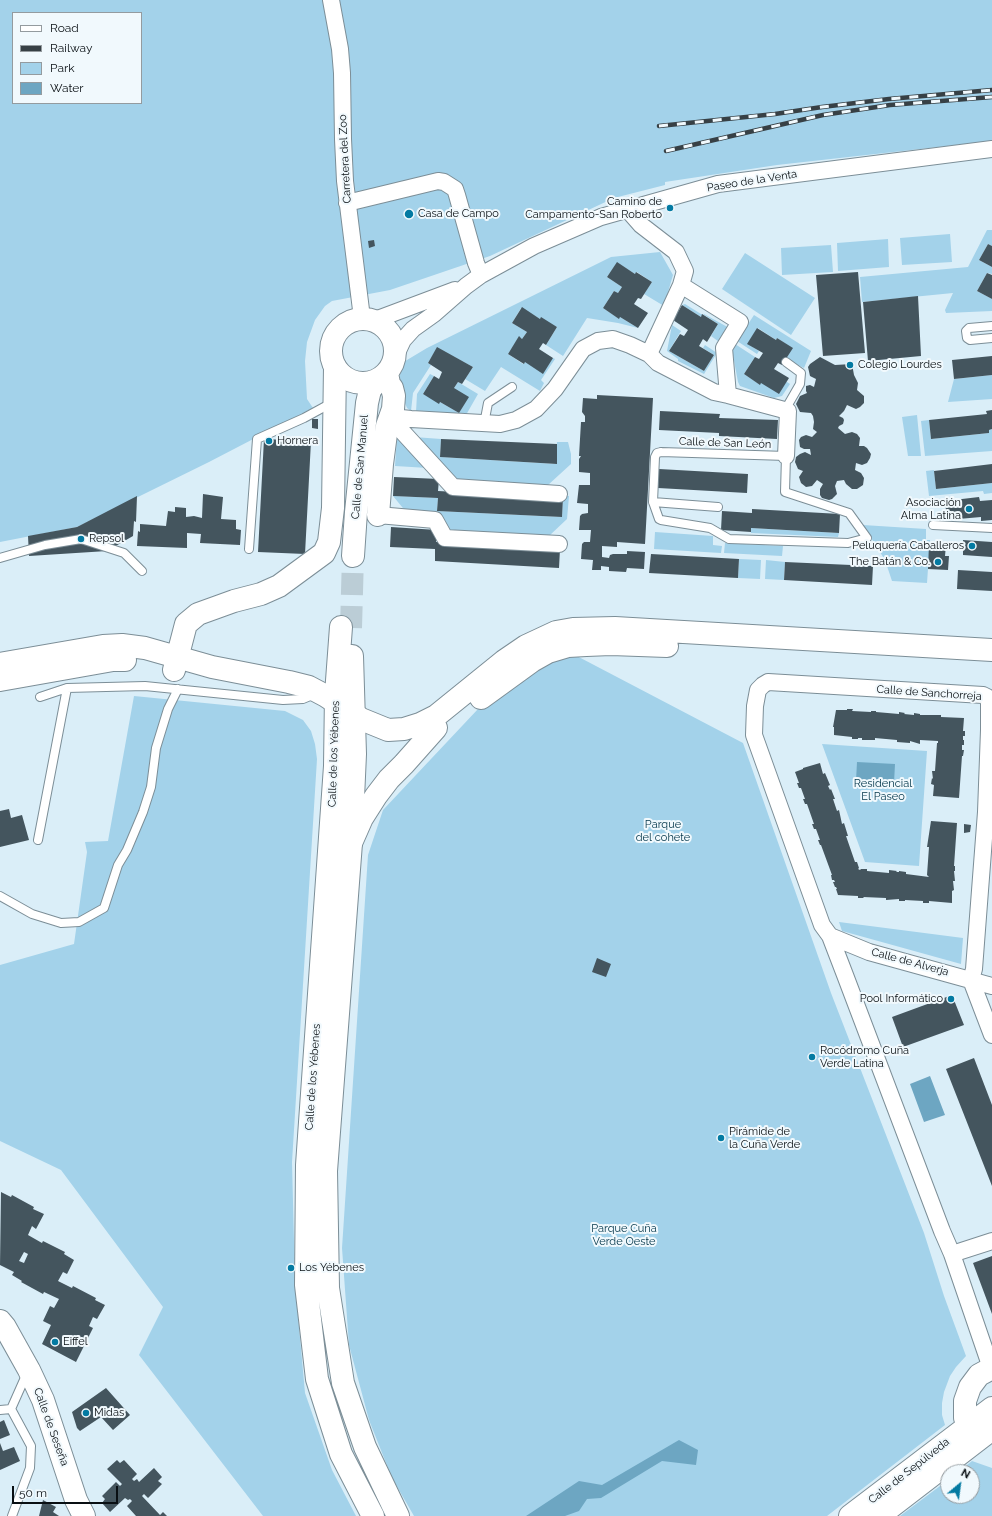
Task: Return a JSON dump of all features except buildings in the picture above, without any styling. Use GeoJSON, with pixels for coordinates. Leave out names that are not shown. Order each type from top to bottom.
{"type":"FeatureCollection","features":[{"type":"Feature","properties":{"kind":"main road"},"geometry":{"type":"LineString","coordinates":[[178,669],[191,626],[202,616],[266,596],[296,579],[317,564],[328,552],[333,533],[342,373],[331,354],[333,338],[342,326],[349,321],[368,319],[386,327],[392,335],[396,345],[387,369],[389,384],[392,388],[394,396],[393,409],[387,426],[378,515]]}},
{"type":"Feature","properties":{"kind":"main road"},"geometry":{"type":"LineString","coordinates":[[342,373],[364,383],[387,369]]}},
{"type":"Feature","properties":{"kind":"main road","name":"Calle de San Manuel"},"geometry":{"type":"LineString","coordinates":[[342,373],[354,396],[349,556],[356,512],[366,403],[370,390],[387,369]]}},
{"type":"Feature","properties":{"kind":"main road"},"geometry":{"type":"LineString","coordinates":[[178,669],[186,624],[198,614],[234,601],[261,594],[279,586],[324,553],[329,542],[333,508],[336,405],[342,373]]}},
{"type":"Feature","properties":{"kind":"main road","name":"Calle de los Yébenes"},"geometry":{"type":"LineString","coordinates":[[373,1516],[341,1454],[317,1379],[306,1285],[307,1165],[335,766],[333,700],[346,627],[333,700],[355,754],[351,843],[326,1171],[328,1288],[343,1383],[365,1447],[398,1516]]}},
{"type":"Feature","properties":{"kind":"main road"},"geometry":{"type":"LineString","coordinates":[[0,664],[103,646],[122,645],[145,648],[178,669],[195,677],[233,685],[333,700],[372,724],[388,730],[404,729],[420,724],[436,716],[526,646],[556,632],[573,629],[615,628],[992,650]]}},
{"type":"Feature","properties":{"kind":"main road"},"geometry":{"type":"LineString","coordinates":[[333,700],[362,734],[386,741],[406,740],[423,735],[436,728],[532,661],[548,652],[568,646],[611,644],[779,650],[992,664]]}},
{"type":"Feature","properties":{"kind":"main road"},"geometry":{"type":"LineString","coordinates":[[0,680],[113,660],[131,660],[178,669]]}},
{"type":"Feature","properties":{"kind":"main road"},"geometry":{"type":"LineString","coordinates":[[351,843],[362,818],[376,796],[389,779],[436,728]]}},
{"type":"Feature","properties":{"kind":"main road","name":"Calle de Seseña"},"geometry":{"type":"LineString","coordinates":[[0,1321],[5,1327],[29,1370],[43,1400],[76,1500],[84,1516]]}},
{"type":"Feature","properties":{"kind":"main road"},"geometry":{"type":"LineString","coordinates":[[983,1435],[965,1418],[964,1401],[970,1387],[979,1375],[992,1368]]}},
{"type":"Feature","properties":{"kind":"main road","name":"Calle de Sepúlveda"},"geometry":{"type":"LineString","coordinates":[[879,1516],[983,1435],[992,1408]]}},
{"type":"Feature","properties":{"kind":"main road","name":"Calle de Sepúlveda"},"geometry":{"type":"LineString","coordinates":[[850,1516],[983,1435]]}},
{"type":"Feature","properties":{"kind":"street","name":"Carretera del Zoo"},"geometry":{"type":"LineString","coordinates":[[331,0],[340,49],[342,73],[342,139],[347,203],[368,319]]}},
{"type":"Feature","properties":{"kind":"street","name":"Paseo de la Venta"},"geometry":{"type":"LineString","coordinates":[[466,286],[481,275],[534,246],[601,217],[718,184],[992,150]]}},
{"type":"Feature","properties":{"kind":"street"},"geometry":{"type":"LineString","coordinates":[[347,203],[438,181],[444,182],[455,189],[458,195],[476,263],[481,275]]}},
{"type":"Feature","properties":{"kind":"street"},"geometry":{"type":"LineString","coordinates":[[627,209],[641,225],[676,252],[685,271],[681,285],[649,354]]}},
{"type":"Feature","properties":{"kind":"street"},"geometry":{"type":"LineString","coordinates":[[681,285],[740,322],[724,348],[728,395]]}},
{"type":"Feature","properties":{"kind":"street"},"geometry":{"type":"LineString","coordinates":[[368,319],[466,286]]}},
{"type":"Feature","properties":{"kind":"street"},"geometry":{"type":"LineString","coordinates":[[387,369],[403,340],[413,329],[466,286]]}},
{"type":"Feature","properties":{"kind":"street"},"geometry":{"type":"LineString","coordinates":[[393,409],[401,418],[484,424],[500,424],[516,420],[536,409],[555,389],[582,349],[598,341],[613,339],[649,354],[658,363],[714,392],[788,411],[786,456]]}},
{"type":"Feature","properties":{"kind":"street"},"geometry":{"type":"LineString","coordinates":[[400,429],[448,484],[453,487],[559,494]]}},
{"type":"Feature","properties":{"kind":"street"},"geometry":{"type":"LineString","coordinates":[[378,515],[435,520],[445,538],[559,544]]}},
{"type":"Feature","properties":{"kind":"street","name":"Calle de Sanchorreja"},"geometry":{"type":"LineString","coordinates":[[830,936],[822,925],[754,734],[758,690],[768,682],[983,695],[987,697],[989,702],[986,812],[974,969],[971,980]]}},
{"type":"Feature","properties":{"kind":"street"},"geometry":{"type":"LineString","coordinates":[[830,936],[942,1232],[952,1254],[992,1368]]}},
{"type":"Feature","properties":{"kind":"street","name":"Calle de Alverja"},"geometry":{"type":"LineString","coordinates":[[830,936],[869,952],[992,986]]}},
{"type":"Feature","properties":{"kind":"street"},"geometry":{"type":"LineString","coordinates":[[971,980],[992,1035]]}},
{"type":"Feature","properties":{"kind":"street"},"geometry":{"type":"LineString","coordinates":[[952,1254],[992,1241]]}},
{"type":"Feature","properties":{"kind":"lane"},"geometry":{"type":"LineString","coordinates":[[992,326],[968,328],[966,331],[967,338],[970,340],[992,338]]}},
{"type":"Feature","properties":{"kind":"lane"},"geometry":{"type":"LineString","coordinates":[[785,410],[800,384],[802,373],[786,362]]}},
{"type":"Feature","properties":{"kind":"lane"},"geometry":{"type":"LineString","coordinates":[[484,424],[488,403],[512,387]]}},
{"type":"Feature","properties":{"kind":"lane"},"geometry":{"type":"LineString","coordinates":[[249,549],[258,439],[326,406],[336,405]]}},
{"type":"Feature","properties":{"kind":"lane","name":"Calle de San León"},"geometry":{"type":"LineString","coordinates":[[657,453],[786,456],[785,492],[849,513],[867,538],[848,543],[729,539],[710,528],[659,519],[653,502],[655,457],[657,453]]}},
{"type":"Feature","properties":{"kind":"lane"},"geometry":{"type":"LineString","coordinates":[[653,502],[718,506]]}},
{"type":"Feature","properties":{"kind":"lane"},"geometry":{"type":"LineString","coordinates":[[933,525],[992,528]]}},
{"type":"Feature","properties":{"kind":"lane"},"geometry":{"type":"LineString","coordinates":[[0,558],[45,545],[82,539],[124,553],[142,570]]}},
{"type":"Feature","properties":{"kind":"lane"},"geometry":{"type":"LineString","coordinates":[[40,697],[67,688],[145,686],[178,669]]}},
{"type":"Feature","properties":{"kind":"lane"},"geometry":{"type":"LineString","coordinates":[[0,896],[32,914],[61,923],[79,922],[104,908],[118,865],[127,850],[143,812],[151,787],[156,748],[178,669]]}},
{"type":"Feature","properties":{"kind":"lane"},"geometry":{"type":"LineString","coordinates":[[38,840],[67,688]]}},
{"type":"Feature","properties":{"kind":"lane"},"geometry":{"type":"LineString","coordinates":[[10,1409],[29,1370]]}},
{"type":"Feature","properties":{"kind":"lane"},"geometry":{"type":"LineString","coordinates":[[0,1410],[10,1409]]}},
{"type":"Feature","properties":{"kind":"lane"},"geometry":{"type":"LineString","coordinates":[[10,1409],[31,1446],[30,1468],[12,1516]]}},
{"type":"Feature","properties":{"kind":"green space","name":"Casa de Campo"},"geometry":{"type":"Polygon","coordinates":[[[0,0],[992,0],[992,141],[777,165],[665,182],[665,185],[614,198],[490,256],[390,290],[332,301],[325,306],[315,320],[307,342],[305,361],[307,399],[313,408],[209,462],[77,527],[0,542],[0,0]]]}},
{"type":"Feature","properties":{"kind":"green space"},"geometry":{"type":"Polygon","coordinates":[[[987,230],[992,230],[992,246],[988,244],[979,260],[992,267],[992,274],[987,273],[977,291],[992,299],[992,311],[946,313],[945,310],[953,293],[862,302],[860,277],[968,267],[987,230]]]}},
{"type":"Feature","properties":{"kind":"green space"},"geometry":{"type":"Polygon","coordinates":[[[950,234],[952,262],[902,265],[900,238],[950,234]]]}},
{"type":"Feature","properties":{"kind":"green space"},"geometry":{"type":"Polygon","coordinates":[[[888,239],[889,267],[838,271],[837,243],[888,239]]]}},
{"type":"Feature","properties":{"kind":"green space"},"geometry":{"type":"Polygon","coordinates":[[[831,245],[833,272],[782,275],[781,248],[831,245]]]}},
{"type":"Feature","properties":{"kind":"green space"},"geometry":{"type":"Polygon","coordinates":[[[660,252],[673,275],[664,306],[644,294],[652,282],[637,272],[635,274],[617,263],[607,277],[622,287],[618,293],[614,291],[603,308],[618,318],[620,317],[638,328],[587,318],[563,356],[546,345],[557,327],[521,308],[512,323],[527,332],[522,339],[519,337],[508,354],[523,364],[525,362],[555,359],[541,380],[544,383],[540,391],[501,367],[485,391],[465,379],[473,367],[437,348],[428,363],[431,365],[413,393],[411,411],[407,408],[401,394],[399,381],[402,363],[427,348],[611,257],[660,252]]]}},
{"type":"Feature","properties":{"kind":"green space"},"geometry":{"type":"Polygon","coordinates":[[[745,253],[815,298],[791,335],[722,289],[745,253]]]}},
{"type":"Feature","properties":{"kind":"green space"},"geometry":{"type":"Polygon","coordinates":[[[685,304],[703,314],[701,317],[682,305],[685,304]]]}},
{"type":"Feature","properties":{"kind":"green space"},"geometry":{"type":"Polygon","coordinates":[[[703,314],[731,329],[722,344],[711,336],[718,324],[703,314]]]}},
{"type":"Feature","properties":{"kind":"green space"},"geometry":{"type":"Polygon","coordinates":[[[754,315],[811,351],[804,368],[786,359],[792,348],[777,338],[776,340],[758,328],[748,344],[759,351],[757,354],[737,341],[754,315]]]}},
{"type":"Feature","properties":{"kind":"green space"},"geometry":{"type":"Polygon","coordinates":[[[672,325],[681,331],[669,351],[704,371],[714,355],[703,348],[705,345],[717,353],[704,374],[678,361],[678,359],[667,351],[672,325]]]}},
{"type":"Feature","properties":{"kind":"green space"},"geometry":{"type":"Polygon","coordinates":[[[735,344],[755,357],[744,374],[759,384],[787,382],[790,384],[782,396],[774,398],[740,386],[732,350],[735,344]]]}},
{"type":"Feature","properties":{"kind":"green space"},"geometry":{"type":"Polygon","coordinates":[[[430,374],[434,376],[423,394],[459,413],[454,388],[458,382],[478,394],[466,415],[416,412],[417,394],[430,374]]]}},
{"type":"Feature","properties":{"kind":"green space"},"geometry":{"type":"Polygon","coordinates":[[[992,375],[992,399],[948,402],[954,379],[992,375]]]}},
{"type":"Feature","properties":{"kind":"green space"},"geometry":{"type":"Polygon","coordinates":[[[917,415],[921,456],[908,456],[902,417],[917,415]]]}},
{"type":"Feature","properties":{"kind":"green space"},"geometry":{"type":"Polygon","coordinates":[[[929,420],[931,439],[989,433],[989,430],[992,429],[992,451],[925,456],[921,421],[929,420]]]}},
{"type":"Feature","properties":{"kind":"green space"},"geometry":{"type":"Polygon","coordinates":[[[397,436],[428,468],[395,466],[397,436]]]}},
{"type":"Feature","properties":{"kind":"green space"},"geometry":{"type":"Polygon","coordinates":[[[414,437],[441,439],[440,457],[556,464],[557,442],[568,442],[571,454],[571,464],[548,485],[452,480],[414,437]]]}},
{"type":"Feature","properties":{"kind":"green space"},"geometry":{"type":"Polygon","coordinates":[[[934,470],[936,489],[992,483],[992,493],[984,494],[983,491],[929,496],[926,471],[934,470]]]}},
{"type":"Feature","properties":{"kind":"green space"},"geometry":{"type":"Polygon","coordinates":[[[563,495],[569,496],[567,519],[549,536],[444,531],[407,513],[393,496],[438,498],[437,511],[562,517],[563,495]]]}},
{"type":"Feature","properties":{"kind":"green space"},"geometry":{"type":"Polygon","coordinates":[[[863,525],[926,529],[926,540],[930,540],[927,583],[892,581],[885,560],[863,525]]]}},
{"type":"Feature","properties":{"kind":"green space"},"geometry":{"type":"Polygon","coordinates":[[[751,528],[839,533],[838,537],[751,533],[751,528]]]}},
{"type":"Feature","properties":{"kind":"green space"},"geometry":{"type":"Polygon","coordinates":[[[655,532],[713,536],[713,545],[722,546],[721,553],[654,549],[655,532]]]}},
{"type":"Feature","properties":{"kind":"green space"},"geometry":{"type":"Polygon","coordinates":[[[725,543],[783,546],[782,556],[724,553],[725,543]]]}},
{"type":"Feature","properties":{"kind":"green space"},"geometry":{"type":"Polygon","coordinates":[[[739,559],[761,560],[760,579],[738,578],[739,559]]]}},
{"type":"Feature","properties":{"kind":"green space"},"geometry":{"type":"Polygon","coordinates":[[[766,560],[785,562],[784,580],[765,579],[766,560]]]}},
{"type":"Feature","properties":{"kind":"green space","name":"Parque Cuña Verde Oeste"},"geometry":{"type":"Polygon","coordinates":[[[552,643],[743,743],[831,993],[924,1233],[944,1296],[966,1356],[950,1376],[944,1392],[942,1415],[945,1425],[827,1516],[414,1516],[392,1478],[369,1420],[349,1345],[342,1248],[368,855],[383,810],[526,658],[552,643]]]}},
{"type":"Feature","properties":{"kind":"green space"},"geometry":{"type":"Polygon","coordinates":[[[134,696],[285,711],[303,720],[311,731],[315,744],[317,759],[292,1162],[295,1282],[305,1393],[332,1470],[356,1516],[263,1516],[139,1355],[163,1307],[61,1170],[0,1141],[0,965],[74,944],[87,852],[85,842],[108,841],[134,696]]]}},
{"type":"Feature","properties":{"kind":"green space","name":"Residencial El Paseo"},"geometry":{"type":"Polygon","coordinates":[[[822,744],[927,751],[919,866],[865,862],[822,744]]]}},
{"type":"Feature","properties":{"kind":"green space"},"geometry":{"type":"Polygon","coordinates":[[[839,922],[963,938],[961,964],[842,931],[839,922]]]}},
{"type":"Feature","properties":{"kind":"green space"},"geometry":{"type":"Polygon","coordinates":[[[972,1461],[992,1468],[992,1516],[900,1516],[940,1486],[940,1504],[980,1504],[980,1464],[968,1464],[972,1461]]]}},
{"type":"Feature","properties":{"kind":"water"},"geometry":{"type":"Polygon","coordinates":[[[857,762],[895,764],[894,783],[856,781],[857,762]]]}},
{"type":"Feature","properties":{"kind":"water"},"geometry":{"type":"Polygon","coordinates":[[[930,1076],[945,1115],[924,1122],[910,1084],[930,1076]]]}},
{"type":"Feature","properties":{"kind":"water"},"geometry":{"type":"Polygon","coordinates":[[[679,1440],[698,1450],[696,1465],[662,1461],[601,1498],[587,1499],[579,1511],[565,1516],[526,1516],[579,1481],[602,1485],[679,1440]]]}},
{"type":"Feature","properties":{"kind":"tunnel"},"geometry":{"type":"LineString","coordinates":[[351,628],[353,556]]}},
{"type":"Feature","properties":{"kind":"railway"},"geometry":{"type":"LineString","coordinates":[[659,126],[775,114],[889,99],[992,90]]}},
{"type":"Feature","properties":{"kind":"railway"},"geometry":{"type":"LineString","coordinates":[[666,151],[823,115],[890,105],[992,97]]}},
{"type":"Feature","properties":{"kind":"place","name":"Camino de Campamento-San Roberto"},"geometry":{"type":"Point","coordinates":[670,208]}},
{"type":"Feature","properties":{"kind":"place","name":"Casa de Campo"},"geometry":{"type":"Point","coordinates":[409,214]}},
{"type":"Feature","properties":{"kind":"place","name":"Colegio Lourdes"},"geometry":{"type":"Point","coordinates":[850,365]}},
{"type":"Feature","properties":{"kind":"place","name":"Hornera"},"geometry":{"type":"Point","coordinates":[269,441]}},
{"type":"Feature","properties":{"kind":"place","name":"Asociación Alma Latina"},"geometry":{"type":"Point","coordinates":[969,509]}},
{"type":"Feature","properties":{"kind":"place","name":"Repsol"},"geometry":{"type":"Point","coordinates":[81,539]}},
{"type":"Feature","properties":{"kind":"place","name":"Peluquería Caballeros"},"geometry":{"type":"Point","coordinates":[972,546]}},
{"type":"Feature","properties":{"kind":"place","name":"The Batán & Co."},"geometry":{"type":"Point","coordinates":[938,562]}},
{"type":"Feature","properties":{"kind":"place","name":"Pool Informático"},"geometry":{"type":"Point","coordinates":[951,999]}},
{"type":"Feature","properties":{"kind":"place","name":"Rocódromo Cuña Verde Latina"},"geometry":{"type":"Point","coordinates":[812,1057]}},
{"type":"Feature","properties":{"kind":"place","name":"Pirámide de la Cuña Verde"},"geometry":{"type":"Point","coordinates":[721,1138]}},
{"type":"Feature","properties":{"kind":"place","name":"Los Yébenes"},"geometry":{"type":"Point","coordinates":[291,1268]}},
{"type":"Feature","properties":{"kind":"place","name":"Eiffel"},"geometry":{"type":"Point","coordinates":[55,1342]}},
{"type":"Feature","properties":{"kind":"place","name":"Midas"},"geometry":{"type":"Point","coordinates":[86,1413]}},
{"type":"Feature","properties":{"kind":"park label","name":"Parque del cohete"},"geometry":{"type":"Point","coordinates":[663,831]}}]}
